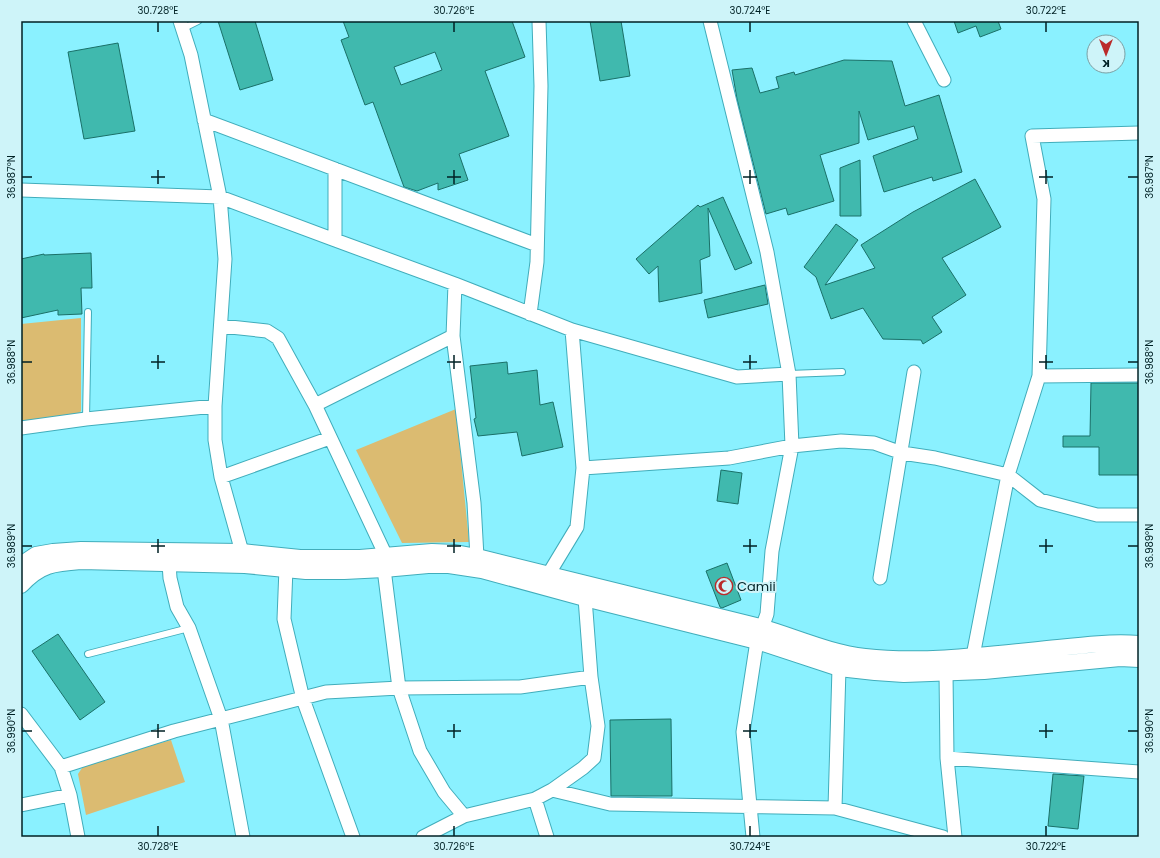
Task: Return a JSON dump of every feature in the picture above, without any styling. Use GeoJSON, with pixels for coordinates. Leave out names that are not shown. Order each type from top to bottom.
{"type":"FeatureCollection","features":[{"type":"Feature","properties":{"kind":"street"},"geometry":{"type":"LineString","coordinates":[[530,314],[537,262],[541,86],[539,21]]}},
{"type":"Feature","properties":{"kind":"street"},"geometry":{"type":"LineString","coordinates":[[710,21],[766,252],[789,374],[792,446],[772,551],[767,614],[760,635],[743,732],[753,837]]}},
{"type":"Feature","properties":{"kind":"street"},"geometry":{"type":"LineString","coordinates":[[914,21],[944,80]]}},
{"type":"Feature","properties":{"kind":"street"},"geometry":{"type":"LineString","coordinates":[[181,25],[190,55],[220,196],[225,259],[214,406],[215,440],[221,477],[243,558]]}},
{"type":"Feature","properties":{"kind":"street"},"geometry":{"type":"LineString","coordinates":[[204,120],[537,246]]}},
{"type":"Feature","properties":{"kind":"street"},"geometry":{"type":"LineString","coordinates":[[973,656],[1008,474],[1039,376],[1044,199],[1032,136],[1139,133]]}},
{"type":"Feature","properties":{"kind":"street"},"geometry":{"type":"LineString","coordinates":[[335,169],[335,240]]}},
{"type":"Feature","properties":{"kind":"street"},"geometry":{"type":"LineString","coordinates":[[21,190],[220,196],[455,284],[572,330],[737,376],[789,374]]}},
{"type":"Feature","properties":{"kind":"street"},"geometry":{"type":"LineString","coordinates":[[455,284],[453,336],[474,503],[477,557]]}},
{"type":"Feature","properties":{"kind":"street"},"geometry":{"type":"LineString","coordinates":[[221,326],[267,331],[278,338],[315,405],[385,563],[399,688],[420,751],[444,792],[464,816]]}},
{"type":"Feature","properties":{"kind":"street"},"geometry":{"type":"LineString","coordinates":[[548,575],[577,527],[583,468],[572,330]]}},
{"type":"Feature","properties":{"kind":"street"},"geometry":{"type":"LineString","coordinates":[[315,405],[453,336]]}},
{"type":"Feature","properties":{"kind":"street"},"geometry":{"type":"LineString","coordinates":[[880,578],[902,453],[914,372]]}},
{"type":"Feature","properties":{"kind":"street"},"geometry":{"type":"LineString","coordinates":[[1039,376],[1139,375]]}},
{"type":"Feature","properties":{"kind":"street"},"geometry":{"type":"LineString","coordinates":[[21,428],[86,419],[214,406]]}},
{"type":"Feature","properties":{"kind":"street"},"geometry":{"type":"LineString","coordinates":[[221,477],[330,438]]}},
{"type":"Feature","properties":{"kind":"street"},"geometry":{"type":"LineString","coordinates":[[583,468],[729,458],[792,446],[841,441],[874,443],[902,453],[935,458],[1008,474],[1040,500],[1097,515],[1139,515]]}},
{"type":"Feature","properties":{"kind":"street"},"geometry":{"type":"LineString","coordinates":[[22,576],[36,555],[81,550],[243,558],[360,558],[385,563],[450,565],[482,570],[585,598],[864,657],[898,659],[973,656],[1091,645],[1139,644]]}},
{"type":"Feature","properties":{"kind":"street"},"geometry":{"type":"LineString","coordinates":[[22,576],[54,564],[81,561],[169,563],[243,558],[286,568],[344,571],[432,552],[454,553],[477,557],[548,575],[760,635],[839,668],[890,673],[946,673],[984,671],[1120,658],[1139,659]]}},
{"type":"Feature","properties":{"kind":"street"},"geometry":{"type":"LineString","coordinates":[[169,563],[170,578],[177,607],[189,628],[221,719],[243,837]]}},
{"type":"Feature","properties":{"kind":"street"},"geometry":{"type":"LineString","coordinates":[[286,568],[284,619],[303,699],[353,837]]}},
{"type":"Feature","properties":{"kind":"street"},"geometry":{"type":"LineString","coordinates":[[423,837],[464,816],[535,799],[552,790],[583,768],[594,758],[598,726],[591,677],[585,598]]}},
{"type":"Feature","properties":{"kind":"street"},"geometry":{"type":"LineString","coordinates":[[835,808],[839,668]]}},
{"type":"Feature","properties":{"kind":"street"},"geometry":{"type":"LineString","coordinates":[[946,673],[947,758],[955,837]]}},
{"type":"Feature","properties":{"kind":"street"},"geometry":{"type":"LineString","coordinates":[[61,767],[174,731],[326,692],[399,688],[520,687],[591,677]]}},
{"type":"Feature","properties":{"kind":"street"},"geometry":{"type":"LineString","coordinates":[[21,714],[61,767],[70,795],[78,837]]}},
{"type":"Feature","properties":{"kind":"street"},"geometry":{"type":"LineString","coordinates":[[947,758],[1139,772]]}},
{"type":"Feature","properties":{"kind":"street"},"geometry":{"type":"LineString","coordinates":[[552,790],[610,804],[835,808],[943,837]]}},
{"type":"Feature","properties":{"kind":"street"},"geometry":{"type":"LineString","coordinates":[[21,804],[70,795]]}},
{"type":"Feature","properties":{"kind":"street"},"geometry":{"type":"LineString","coordinates":[[535,799],[548,837]]}},
{"type":"Feature","properties":{"kind":"lane"},"geometry":{"type":"LineString","coordinates":[[181,25],[198,21]]}},
{"type":"Feature","properties":{"kind":"lane"},"geometry":{"type":"LineString","coordinates":[[86,419],[88,312]]}},
{"type":"Feature","properties":{"kind":"lane"},"geometry":{"type":"LineString","coordinates":[[789,374],[842,372]]}},
{"type":"Feature","properties":{"kind":"lane"},"geometry":{"type":"LineString","coordinates":[[88,654],[189,628]]}},
{"type":"Feature","properties":{"kind":"shaded area"},"geometry":{"type":"Polygon","coordinates":[[[81,318],[81,411],[77,416],[25,423],[21,418],[21,324],[81,318]]]}},
{"type":"Feature","properties":{"kind":"shaded area"},"geometry":{"type":"Polygon","coordinates":[[[456,409],[469,542],[402,543],[356,450],[456,409]]]}},
{"type":"Feature","properties":{"kind":"shaded area"},"geometry":{"type":"Polygon","coordinates":[[[171,740],[185,782],[86,815],[78,774],[84,765],[171,740]]]}},
{"type":"Feature","properties":{"kind":"building"},"geometry":{"type":"Polygon","coordinates":[[[218,21],[255,21],[273,80],[240,90],[218,21]]]}},
{"type":"Feature","properties":{"kind":"building"},"geometry":{"type":"Polygon","coordinates":[[[343,21],[512,21],[525,57],[485,71],[509,136],[459,154],[468,180],[438,190],[438,183],[417,191],[404,187],[373,102],[365,105],[341,40],[349,37],[343,21]],[[435,52],[394,67],[401,85],[442,70],[435,52]]]}},
{"type":"Feature","properties":{"kind":"building"},"geometry":{"type":"Polygon","coordinates":[[[590,21],[621,21],[630,76],[600,81],[590,21]]]}},
{"type":"Feature","properties":{"kind":"building"},"geometry":{"type":"Polygon","coordinates":[[[954,21],[998,21],[1001,29],[980,37],[976,26],[958,33],[954,21]]]}},
{"type":"Feature","properties":{"kind":"building"},"geometry":{"type":"Polygon","coordinates":[[[118,43],[135,131],[84,139],[68,52],[118,43]]]}},
{"type":"Feature","properties":{"kind":"building"},"geometry":{"type":"Polygon","coordinates":[[[844,60],[892,61],[905,106],[939,95],[962,172],[933,181],[932,177],[884,192],[873,156],[918,139],[914,126],[868,140],[859,111],[859,143],[820,155],[834,201],[788,215],[786,208],[766,214],[737,99],[732,70],[752,68],[760,93],[779,88],[776,77],[794,72],[795,75],[844,60]]]}},
{"type":"Feature","properties":{"kind":"building"},"geometry":{"type":"Polygon","coordinates":[[[860,160],[861,216],[840,216],[840,168],[860,160]]]}},
{"type":"Feature","properties":{"kind":"building"},"geometry":{"type":"Polygon","coordinates":[[[975,179],[1001,227],[942,258],[966,295],[932,317],[942,332],[923,344],[921,340],[883,339],[863,308],[831,319],[816,277],[804,267],[836,224],[858,240],[825,285],[875,268],[861,245],[913,212],[975,179]]]}},
{"type":"Feature","properties":{"kind":"building"},"geometry":{"type":"Polygon","coordinates":[[[723,197],[752,263],[735,270],[708,208],[710,256],[700,260],[702,293],[659,302],[658,266],[649,274],[636,259],[698,205],[700,207],[723,197]]]}},
{"type":"Feature","properties":{"kind":"building"},"geometry":{"type":"Polygon","coordinates":[[[91,253],[92,288],[81,288],[82,314],[58,315],[58,310],[21,318],[21,259],[44,254],[91,253]]]}},
{"type":"Feature","properties":{"kind":"building"},"geometry":{"type":"Polygon","coordinates":[[[765,285],[768,304],[708,318],[704,300],[765,285]]]}},
{"type":"Feature","properties":{"kind":"building"},"geometry":{"type":"Polygon","coordinates":[[[507,362],[508,374],[537,370],[540,405],[553,402],[563,447],[522,456],[517,432],[478,436],[474,419],[476,418],[470,366],[507,362]]]}},
{"type":"Feature","properties":{"kind":"building"},"geometry":{"type":"Polygon","coordinates":[[[1091,383],[1139,383],[1139,475],[1099,475],[1099,447],[1063,447],[1063,436],[1090,436],[1091,383]]]}},
{"type":"Feature","properties":{"kind":"building"},"geometry":{"type":"Polygon","coordinates":[[[721,470],[742,473],[738,504],[717,501],[721,470]]]}},
{"type":"Feature","properties":{"kind":"building","name":"Camii"},"geometry":{"type":"Polygon","coordinates":[[[727,563],[741,600],[722,608],[720,607],[706,571],[727,563]]]}},
{"type":"Feature","properties":{"kind":"building"},"geometry":{"type":"Polygon","coordinates":[[[58,634],[105,702],[80,720],[32,651],[58,634]]]}},
{"type":"Feature","properties":{"kind":"building"},"geometry":{"type":"Polygon","coordinates":[[[671,719],[672,796],[611,796],[610,720],[671,719]]]}},
{"type":"Feature","properties":{"kind":"building"},"geometry":{"type":"Polygon","coordinates":[[[1053,774],[1084,776],[1078,829],[1048,826],[1053,774]]]}},
{"type":"Feature","properties":{"kind":"place","name":"Camii"},"geometry":{"type":"Point","coordinates":[724,586]}}]}
